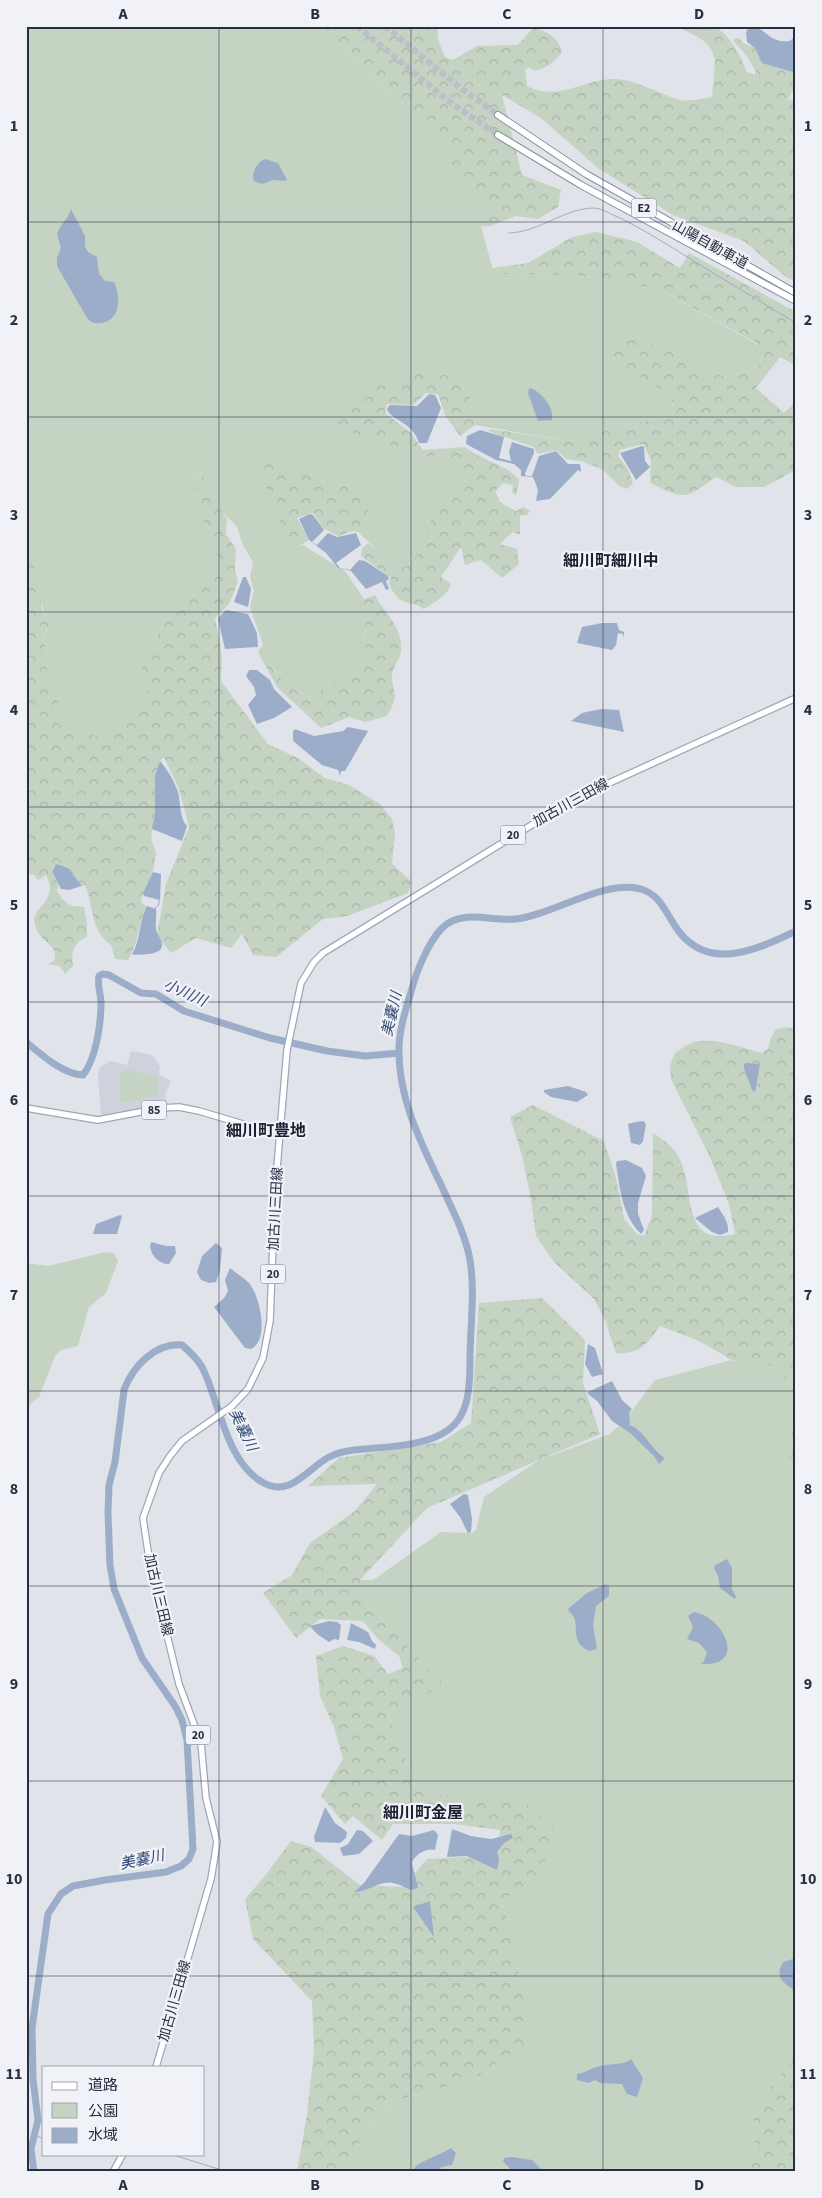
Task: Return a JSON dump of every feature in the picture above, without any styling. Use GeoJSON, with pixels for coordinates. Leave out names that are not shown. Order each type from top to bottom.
{"type":"FeatureCollection","features":[{"type":"Feature","properties":{"kind":"highway","name":"山陽自動車道"},"geometry":{"type":"LineString","coordinates":[[498,115],[619,193],[796,293]]}},
{"type":"Feature","properties":{"kind":"highway","name":"山陽自動車道"},"geometry":{"type":"LineString","coordinates":[[498,135],[615,204],[796,301]]}},
{"type":"Feature","properties":{"kind":"main road","name":"加古川三田線"},"geometry":{"type":"LineString","coordinates":[[156,2066],[208,1887],[217,1842],[206,1798],[201,1743],[179,1684],[150,1565],[143,1518],[159,1472],[170,1456],[182,1441],[232,1406],[248,1389],[263,1358],[270,1322],[275,1191],[287,1050],[301,983],[314,962],[323,953],[574,799],[796,698]]}},
{"type":"Feature","properties":{"kind":"main road","name":"85"},"geometry":{"type":"LineString","coordinates":[[26,1108],[98,1120],[161,1108],[179,1107],[253,1126],[281,1131]]}},
{"type":"Feature","properties":{"kind":"main road"},"geometry":{"type":"LineString","coordinates":[[113,2172],[123,2156]]}},
{"type":"Feature","properties":{"kind":"shaded area"},"geometry":{"type":"Polygon","coordinates":[[[131,1051],[148,1054],[155,1058],[160,1067],[159,1074],[171,1081],[165,1095],[168,1104],[101,1117],[98,1075],[100,1067],[110,1061],[127,1065],[131,1051]]]}},
{"type":"Feature","properties":{"kind":"green space"},"geometry":{"type":"Polygon","coordinates":[[[26,26],[321,26],[323,32],[343,47],[388,92],[449,141],[450,165],[485,208],[481,226],[494,274],[578,275],[659,289],[758,345],[761,365],[727,378],[639,337],[595,349],[671,396],[674,413],[567,441],[475,425],[466,378],[423,372],[328,424],[422,457],[445,455],[460,462],[469,476],[459,491],[430,513],[432,539],[406,567],[384,557],[358,532],[326,484],[304,465],[287,473],[293,549],[303,545],[346,572],[364,599],[365,662],[309,698],[281,681],[268,659],[250,607],[254,591],[250,577],[253,562],[243,545],[237,527],[219,508],[200,472],[194,476],[206,529],[220,546],[217,571],[190,601],[162,626],[153,643],[144,651],[140,658],[147,691],[128,719],[113,733],[104,736],[93,735],[81,730],[63,716],[60,711],[57,694],[47,683],[48,657],[43,639],[47,631],[45,617],[29,554],[26,550],[26,26]]]}},
{"type":"Feature","properties":{"kind":"green space"},"geometry":{"type":"Polygon","coordinates":[[[321,26],[437,26],[438,40],[445,57],[453,60],[477,46],[518,45],[534,27],[552,36],[562,52],[546,67],[534,71],[529,67],[525,70],[527,86],[549,92],[570,89],[601,80],[621,79],[681,100],[712,97],[715,61],[710,47],[705,42],[678,26],[710,26],[717,28],[733,44],[747,72],[754,75],[756,72],[746,55],[734,42],[733,39],[739,38],[743,43],[754,47],[758,57],[777,67],[796,73],[796,91],[792,92],[788,100],[796,99],[796,282],[786,277],[744,241],[673,215],[598,168],[542,119],[502,95],[522,175],[561,190],[558,207],[538,219],[516,216],[490,226],[481,226],[485,208],[450,165],[448,141],[388,92],[343,47],[323,32],[321,26]]]}},
{"type":"Feature","properties":{"kind":"green space"},"geometry":{"type":"Polygon","coordinates":[[[596,232],[637,242],[680,268],[689,253],[796,312],[796,366],[780,357],[756,388],[784,413],[794,403],[796,406],[796,470],[764,487],[736,487],[716,477],[691,493],[678,495],[650,483],[651,460],[643,444],[620,450],[618,456],[628,469],[633,483],[628,489],[619,486],[602,469],[581,461],[566,459],[556,450],[538,454],[534,447],[488,431],[490,429],[567,441],[674,413],[671,396],[594,349],[639,337],[727,378],[761,365],[758,344],[659,289],[578,275],[493,274],[492,268],[528,263],[572,237],[596,232]]]}},
{"type":"Feature","properties":{"kind":"green space"},"geometry":{"type":"Polygon","coordinates":[[[423,372],[466,378],[475,425],[460,436],[445,415],[438,394],[426,393],[413,405],[387,404],[385,413],[410,432],[423,450],[465,447],[478,456],[508,470],[519,480],[516,496],[512,492],[513,485],[503,483],[495,491],[500,502],[516,511],[524,507],[530,511],[527,515],[520,516],[520,535],[513,532],[500,544],[517,549],[519,564],[502,578],[481,560],[465,565],[461,547],[441,577],[451,584],[450,588],[440,599],[423,609],[418,605],[404,602],[397,597],[389,584],[391,578],[361,556],[362,548],[368,543],[383,556],[406,567],[432,539],[430,513],[459,491],[469,476],[460,462],[445,455],[422,457],[328,424],[368,386],[423,372]]]}},
{"type":"Feature","properties":{"kind":"green space"},"geometry":{"type":"Polygon","coordinates":[[[276,459],[287,473],[304,465],[326,484],[343,475],[373,499],[359,532],[353,531],[338,536],[323,528],[313,513],[297,518],[309,540],[293,550],[259,469],[276,459]]]}},
{"type":"Feature","properties":{"kind":"green space"},"geometry":{"type":"Polygon","coordinates":[[[200,472],[219,508],[227,518],[226,534],[236,549],[235,570],[238,582],[229,604],[215,618],[222,656],[221,681],[268,744],[298,758],[325,778],[349,785],[380,804],[392,819],[395,834],[392,864],[411,881],[408,893],[347,916],[323,919],[276,957],[253,955],[242,934],[231,948],[196,938],[171,953],[157,935],[166,884],[189,827],[179,789],[164,757],[160,761],[155,781],[155,813],[151,838],[156,853],[153,872],[141,899],[142,904],[147,906],[128,960],[115,959],[111,945],[99,933],[85,885],[82,886],[68,868],[54,865],[52,871],[59,885],[57,890],[59,894],[67,903],[84,907],[87,925],[87,937],[82,939],[74,948],[72,956],[73,966],[65,974],[60,966],[48,964],[55,960],[54,950],[38,932],[35,925],[37,913],[49,892],[46,875],[38,880],[35,875],[26,873],[26,550],[34,565],[42,609],[48,626],[43,639],[48,657],[47,683],[57,694],[61,713],[70,723],[93,735],[104,736],[113,733],[128,719],[147,691],[140,658],[144,651],[153,643],[162,626],[190,601],[217,570],[218,544],[206,529],[194,476],[200,472]]]}},
{"type":"Feature","properties":{"kind":"green space"},"geometry":{"type":"Polygon","coordinates":[[[375,595],[396,627],[401,642],[401,653],[392,673],[395,699],[387,716],[365,722],[349,717],[321,728],[277,687],[258,652],[263,645],[279,677],[309,698],[365,662],[364,599],[375,595]]]}},
{"type":"Feature","properties":{"kind":"green space"},"geometry":{"type":"Polygon","coordinates":[[[789,1027],[796,1030],[796,1485],[790,1463],[794,1388],[772,1366],[732,1360],[699,1341],[660,1326],[642,1347],[631,1352],[616,1353],[605,1320],[594,1299],[554,1262],[536,1236],[523,1159],[510,1117],[533,1105],[604,1141],[616,1178],[624,1219],[637,1234],[644,1236],[652,1216],[653,1133],[665,1141],[678,1155],[684,1172],[692,1213],[697,1224],[705,1232],[717,1236],[735,1234],[729,1204],[709,1155],[671,1079],[670,1065],[675,1053],[683,1047],[700,1041],[739,1046],[762,1053],[768,1049],[776,1029],[789,1027]]]}},
{"type":"Feature","properties":{"kind":"green space"},"geometry":{"type":"Polygon","coordinates":[[[126,1069],[158,1078],[158,1096],[120,1103],[120,1072],[125,1073],[126,1069]]]}},
{"type":"Feature","properties":{"kind":"green space"},"geometry":{"type":"Polygon","coordinates":[[[105,1252],[114,1253],[118,1261],[106,1293],[89,1307],[78,1346],[61,1350],[55,1356],[39,1397],[26,1407],[26,1263],[48,1266],[105,1252]]]}},
{"type":"Feature","properties":{"kind":"green space"},"geometry":{"type":"Polygon","coordinates":[[[542,1298],[585,1340],[583,1383],[600,1434],[427,1508],[360,1580],[369,1607],[445,1686],[387,1711],[417,1789],[478,1802],[525,1802],[553,1828],[539,1884],[501,1901],[517,1942],[511,1953],[523,1984],[524,2045],[475,2078],[396,2101],[364,2133],[346,2172],[297,2172],[307,2115],[314,2050],[312,2001],[253,1939],[245,1899],[291,1841],[311,1847],[360,1885],[403,1887],[427,1859],[481,1856],[498,1845],[500,1830],[455,1824],[393,1824],[382,1840],[353,1816],[345,1824],[321,1796],[343,1759],[334,1727],[320,1696],[316,1656],[343,1646],[374,1656],[388,1674],[403,1668],[399,1656],[378,1639],[363,1621],[320,1619],[296,1638],[263,1593],[292,1575],[310,1543],[355,1511],[377,1484],[308,1486],[339,1458],[441,1442],[471,1423],[479,1303],[542,1298]]]}},
{"type":"Feature","properties":{"kind":"green space"},"geometry":{"type":"Polygon","coordinates":[[[732,1360],[772,1366],[794,1388],[790,1463],[796,1485],[796,2058],[753,2106],[755,2155],[732,2172],[346,2172],[364,2133],[396,2101],[475,2078],[523,1984],[511,1953],[509,1920],[501,1901],[539,1884],[525,1802],[478,1802],[417,1789],[387,1711],[444,1686],[369,1607],[360,1580],[373,1580],[441,1532],[472,1533],[476,1530],[484,1497],[539,1460],[610,1434],[624,1421],[655,1380],[732,1360]]]}},
{"type":"Feature","properties":{"kind":"green space"},"geometry":{"type":"Polygon","coordinates":[[[796,2058],[796,2172],[732,2172],[755,2155],[753,2106],[796,2058]]]}},
{"type":"Feature","properties":{"kind":"water"},"geometry":{"type":"Polygon","coordinates":[[[750,26],[760,29],[777,40],[790,41],[796,35],[796,73],[762,63],[754,47],[747,42],[746,32],[750,26]]]}},
{"type":"Feature","properties":{"kind":"water"},"geometry":{"type":"Polygon","coordinates":[[[265,159],[278,163],[287,180],[274,180],[263,184],[254,181],[253,174],[255,168],[265,159]]]}},
{"type":"Feature","properties":{"kind":"water"},"geometry":{"type":"Polygon","coordinates":[[[71,209],[85,236],[85,247],[88,252],[97,257],[99,274],[105,281],[114,282],[118,294],[116,312],[108,321],[102,323],[94,323],[87,318],[57,266],[57,258],[61,248],[57,234],[71,209]]]}},
{"type":"Feature","properties":{"kind":"water"},"geometry":{"type":"Polygon","coordinates":[[[529,388],[538,392],[546,401],[551,411],[552,420],[538,421],[528,393],[529,388]]]}},
{"type":"Feature","properties":{"kind":"water"},"geometry":{"type":"Polygon","coordinates":[[[429,394],[435,395],[441,408],[427,443],[419,443],[412,431],[392,416],[387,409],[390,405],[417,406],[429,394]]]}},
{"type":"Feature","properties":{"kind":"water"},"geometry":{"type":"Polygon","coordinates":[[[480,430],[504,437],[499,458],[511,461],[509,452],[512,442],[534,449],[525,473],[526,476],[532,476],[539,456],[556,451],[568,464],[580,464],[581,472],[578,470],[550,499],[536,501],[538,490],[533,477],[521,476],[521,470],[514,464],[496,460],[466,444],[467,436],[480,430]]]}},
{"type":"Feature","properties":{"kind":"water"},"geometry":{"type":"Polygon","coordinates":[[[644,447],[645,461],[650,467],[636,480],[620,453],[644,447]]]}},
{"type":"Feature","properties":{"kind":"water"},"geometry":{"type":"Polygon","coordinates":[[[310,514],[313,515],[324,530],[312,542],[317,545],[328,533],[337,537],[356,533],[361,545],[336,563],[340,568],[350,570],[359,560],[365,561],[388,576],[389,579],[386,581],[389,589],[386,590],[382,582],[366,589],[351,571],[338,568],[326,553],[309,540],[299,519],[310,514]]]}},
{"type":"Feature","properties":{"kind":"water"},"geometry":{"type":"Polygon","coordinates":[[[243,577],[246,577],[251,589],[248,607],[234,602],[243,577]]]}},
{"type":"Feature","properties":{"kind":"water"},"geometry":{"type":"Polygon","coordinates":[[[226,610],[248,614],[257,633],[258,647],[225,649],[218,618],[226,610]]]}},
{"type":"Feature","properties":{"kind":"water"},"geometry":{"type":"Polygon","coordinates":[[[602,623],[617,623],[619,630],[624,632],[624,638],[623,634],[618,633],[616,645],[612,650],[577,643],[582,627],[602,623]]]}},
{"type":"Feature","properties":{"kind":"water"},"geometry":{"type":"Polygon","coordinates":[[[249,670],[257,670],[270,680],[274,689],[292,707],[274,718],[257,724],[248,705],[256,695],[254,687],[246,676],[249,670]]]}},
{"type":"Feature","properties":{"kind":"water"},"geometry":{"type":"Polygon","coordinates":[[[601,709],[619,710],[624,732],[571,721],[582,713],[601,709]]]}},
{"type":"Feature","properties":{"kind":"water"},"geometry":{"type":"Polygon","coordinates":[[[348,727],[368,731],[345,771],[341,771],[340,776],[338,770],[322,765],[293,741],[293,731],[295,729],[314,736],[343,731],[348,727]]]}},
{"type":"Feature","properties":{"kind":"water"},"geometry":{"type":"Polygon","coordinates":[[[160,761],[166,768],[178,792],[181,815],[187,826],[182,841],[152,829],[155,813],[155,776],[160,761]]]}},
{"type":"Feature","properties":{"kind":"water"},"geometry":{"type":"Polygon","coordinates":[[[56,864],[68,868],[82,886],[69,890],[61,889],[52,871],[56,864]]]}},
{"type":"Feature","properties":{"kind":"water"},"geometry":{"type":"Polygon","coordinates":[[[153,872],[161,874],[160,900],[144,896],[143,893],[153,872]]]}},
{"type":"Feature","properties":{"kind":"water"},"geometry":{"type":"Polygon","coordinates":[[[147,906],[156,909],[156,929],[162,942],[161,948],[156,952],[135,955],[132,954],[137,944],[142,918],[147,906]]]}},
{"type":"Feature","properties":{"kind":"water"},"geometry":{"type":"Polygon","coordinates":[[[744,1064],[760,1064],[755,1092],[752,1090],[744,1068],[744,1064]]]}},
{"type":"Feature","properties":{"kind":"water"},"geometry":{"type":"Polygon","coordinates":[[[568,1086],[586,1092],[588,1095],[577,1102],[551,1097],[544,1092],[544,1090],[568,1086]]]}},
{"type":"Feature","properties":{"kind":"water"},"geometry":{"type":"Polygon","coordinates":[[[643,1121],[646,1124],[643,1141],[640,1145],[631,1143],[628,1124],[643,1121]]]}},
{"type":"Feature","properties":{"kind":"water"},"geometry":{"type":"Polygon","coordinates":[[[626,1160],[642,1168],[646,1176],[638,1203],[638,1214],[644,1230],[641,1234],[630,1219],[621,1192],[616,1164],[617,1161],[626,1160]]]}},
{"type":"Feature","properties":{"kind":"water"},"geometry":{"type":"Polygon","coordinates":[[[718,1207],[728,1225],[728,1232],[720,1235],[712,1232],[695,1218],[718,1207]]]}},
{"type":"Feature","properties":{"kind":"water"},"geometry":{"type":"Polygon","coordinates":[[[120,1215],[122,1216],[117,1234],[93,1234],[96,1224],[120,1215]]]}},
{"type":"Feature","properties":{"kind":"water"},"geometry":{"type":"Polygon","coordinates":[[[151,1242],[175,1246],[176,1253],[169,1264],[162,1263],[154,1256],[150,1246],[151,1242]]]}},
{"type":"Feature","properties":{"kind":"water"},"geometry":{"type":"Polygon","coordinates":[[[216,1243],[222,1248],[220,1271],[216,1282],[209,1283],[201,1280],[197,1272],[202,1256],[216,1243]]]}},
{"type":"Feature","properties":{"kind":"water"},"geometry":{"type":"Polygon","coordinates":[[[230,1268],[249,1283],[257,1298],[262,1328],[257,1344],[251,1349],[245,1348],[214,1307],[224,1298],[228,1291],[225,1280],[230,1268]]]}},
{"type":"Feature","properties":{"kind":"water"},"geometry":{"type":"Polygon","coordinates":[[[588,1344],[595,1348],[603,1374],[592,1377],[585,1364],[588,1344]]]}},
{"type":"Feature","properties":{"kind":"water"},"geometry":{"type":"Polygon","coordinates":[[[612,1381],[622,1400],[632,1409],[629,1413],[630,1425],[636,1428],[660,1455],[665,1458],[659,1464],[654,1456],[630,1433],[612,1421],[597,1401],[588,1394],[588,1392],[612,1381]]]}},
{"type":"Feature","properties":{"kind":"water"},"geometry":{"type":"Polygon","coordinates":[[[464,1494],[468,1495],[472,1519],[471,1532],[468,1533],[460,1517],[450,1504],[464,1494]]]}},
{"type":"Feature","properties":{"kind":"water"},"geometry":{"type":"Polygon","coordinates":[[[727,1559],[732,1568],[732,1589],[736,1597],[735,1599],[720,1588],[718,1576],[714,1568],[715,1565],[727,1559]]]}},
{"type":"Feature","properties":{"kind":"water"},"geometry":{"type":"Polygon","coordinates":[[[606,1584],[609,1587],[609,1596],[596,1606],[593,1625],[597,1649],[589,1651],[580,1645],[578,1641],[575,1620],[568,1609],[587,1593],[606,1584]]]}},
{"type":"Feature","properties":{"kind":"water"},"geometry":{"type":"Polygon","coordinates":[[[694,1612],[714,1622],[722,1631],[728,1650],[724,1658],[716,1663],[701,1664],[707,1652],[699,1643],[687,1639],[693,1627],[688,1616],[694,1612]]]}},
{"type":"Feature","properties":{"kind":"water"},"geometry":{"type":"Polygon","coordinates":[[[329,1621],[337,1622],[341,1625],[339,1640],[334,1639],[329,1642],[317,1634],[310,1626],[329,1621]]]}},
{"type":"Feature","properties":{"kind":"water"},"geometry":{"type":"Polygon","coordinates":[[[351,1623],[368,1632],[376,1645],[375,1649],[359,1642],[347,1640],[351,1623]]]}},
{"type":"Feature","properties":{"kind":"water"},"geometry":{"type":"Polygon","coordinates":[[[325,1807],[335,1823],[347,1832],[346,1838],[340,1843],[315,1842],[314,1837],[325,1807]]]}},
{"type":"Feature","properties":{"kind":"water"},"geometry":{"type":"Polygon","coordinates":[[[452,1829],[471,1836],[491,1839],[511,1834],[513,1838],[504,1843],[497,1852],[499,1860],[497,1870],[467,1856],[447,1857],[452,1829]]]}},
{"type":"Feature","properties":{"kind":"water"},"geometry":{"type":"Polygon","coordinates":[[[357,1830],[363,1831],[373,1841],[359,1854],[343,1856],[340,1848],[348,1844],[357,1830]]]}},
{"type":"Feature","properties":{"kind":"water"},"geometry":{"type":"Polygon","coordinates":[[[434,1830],[438,1835],[435,1850],[422,1852],[412,1863],[418,1888],[412,1890],[398,1884],[383,1883],[364,1891],[354,1892],[364,1883],[399,1834],[412,1836],[434,1830]]]}},
{"type":"Feature","properties":{"kind":"water"},"geometry":{"type":"Polygon","coordinates":[[[430,1901],[434,1937],[413,1907],[430,1901]]]}},
{"type":"Feature","properties":{"kind":"water"},"geometry":{"type":"Polygon","coordinates":[[[796,1958],[796,1990],[794,1990],[781,1979],[780,1968],[783,1962],[796,1958]]]}},
{"type":"Feature","properties":{"kind":"water"},"geometry":{"type":"Polygon","coordinates":[[[631,2059],[643,2078],[637,2097],[627,2094],[622,2084],[600,2083],[595,2080],[589,2083],[577,2080],[577,2074],[600,2066],[624,2063],[631,2059]]]}},
{"type":"Feature","properties":{"kind":"water"},"geometry":{"type":"Polygon","coordinates":[[[451,2148],[456,2153],[452,2165],[441,2167],[439,2172],[411,2172],[425,2161],[451,2148]]]}},
{"type":"Feature","properties":{"kind":"water"},"geometry":{"type":"Polygon","coordinates":[[[512,2157],[532,2160],[544,2172],[513,2172],[503,2161],[504,2158],[512,2157]]]}},
{"type":"Feature","properties":{"kind":"waterway"},"geometry":{"type":"LineString","coordinates":[[509,233],[531,229],[573,212],[595,208],[645,231],[796,323]]}},
{"type":"Feature","properties":{"kind":"waterway","name":"美嚢川"},"geometry":{"type":"LineString","coordinates":[[34,2172],[31,2149],[38,2120],[33,2079],[32,2028],[48,1914],[61,1894],[73,1886],[166,1872],[181,1866],[189,1859],[193,1849],[187,1740],[182,1720],[175,1706],[142,1658],[114,1589],[110,1565],[109,1485],[115,1462],[124,1390],[128,1381],[139,1365],[154,1352],[172,1345],[182,1345],[197,1359],[203,1369],[225,1431],[240,1460],[250,1473],[262,1482],[272,1486],[281,1487],[290,1484],[321,1462],[338,1453],[416,1443],[439,1436],[448,1430],[461,1416],[469,1388],[471,1268],[467,1246],[461,1230],[420,1139],[407,1104],[402,1086],[399,1049],[401,1027],[413,984],[423,958],[437,934],[450,922],[459,919],[468,917],[516,919],[546,911],[595,893],[627,887],[641,889],[653,895],[687,941],[701,950],[716,954],[732,954],[748,950],[765,945],[796,931]]}},
{"type":"Feature","properties":{"kind":"waterway"},"geometry":{"type":"LineString","coordinates":[[155,909],[159,904],[159,899]]}},
{"type":"Feature","properties":{"kind":"waterway","name":"小川川"},"geometry":{"type":"LineString","coordinates":[[26,1042],[60,1067],[75,1074],[83,1075],[88,1068],[97,1041],[101,1003],[99,976],[103,974],[109,975],[141,993],[156,994],[184,1011],[270,1038],[327,1051],[365,1056],[399,1053]]}},
{"type":"Feature","properties":{"kind":"waterway"},"geometry":{"type":"LineString","coordinates":[[35,2135],[42,2138]]}},
{"type":"Feature","properties":{"kind":"waterway"},"geometry":{"type":"LineString","coordinates":[[176,2156],[228,2172]]}},
{"type":"Feature","properties":{"kind":"tunnel"},"geometry":{"type":"LineString","coordinates":[[357,26],[451,103],[498,135]]}},
{"type":"Feature","properties":{"kind":"tunnel"},"geometry":{"type":"LineString","coordinates":[[385,26],[458,86],[498,115]]}},
{"type":"Feature","properties":{"kind":"district","name":"細川町細川中"},"geometry":{"type":"Point","coordinates":[611,561]}},
{"type":"Feature","properties":{"kind":"district","name":"細川町豊地"},"geometry":{"type":"Point","coordinates":[266,1131]}},
{"type":"Feature","properties":{"kind":"district","name":"細川町金屋"},"geometry":{"type":"Point","coordinates":[423,1813]}}]}
